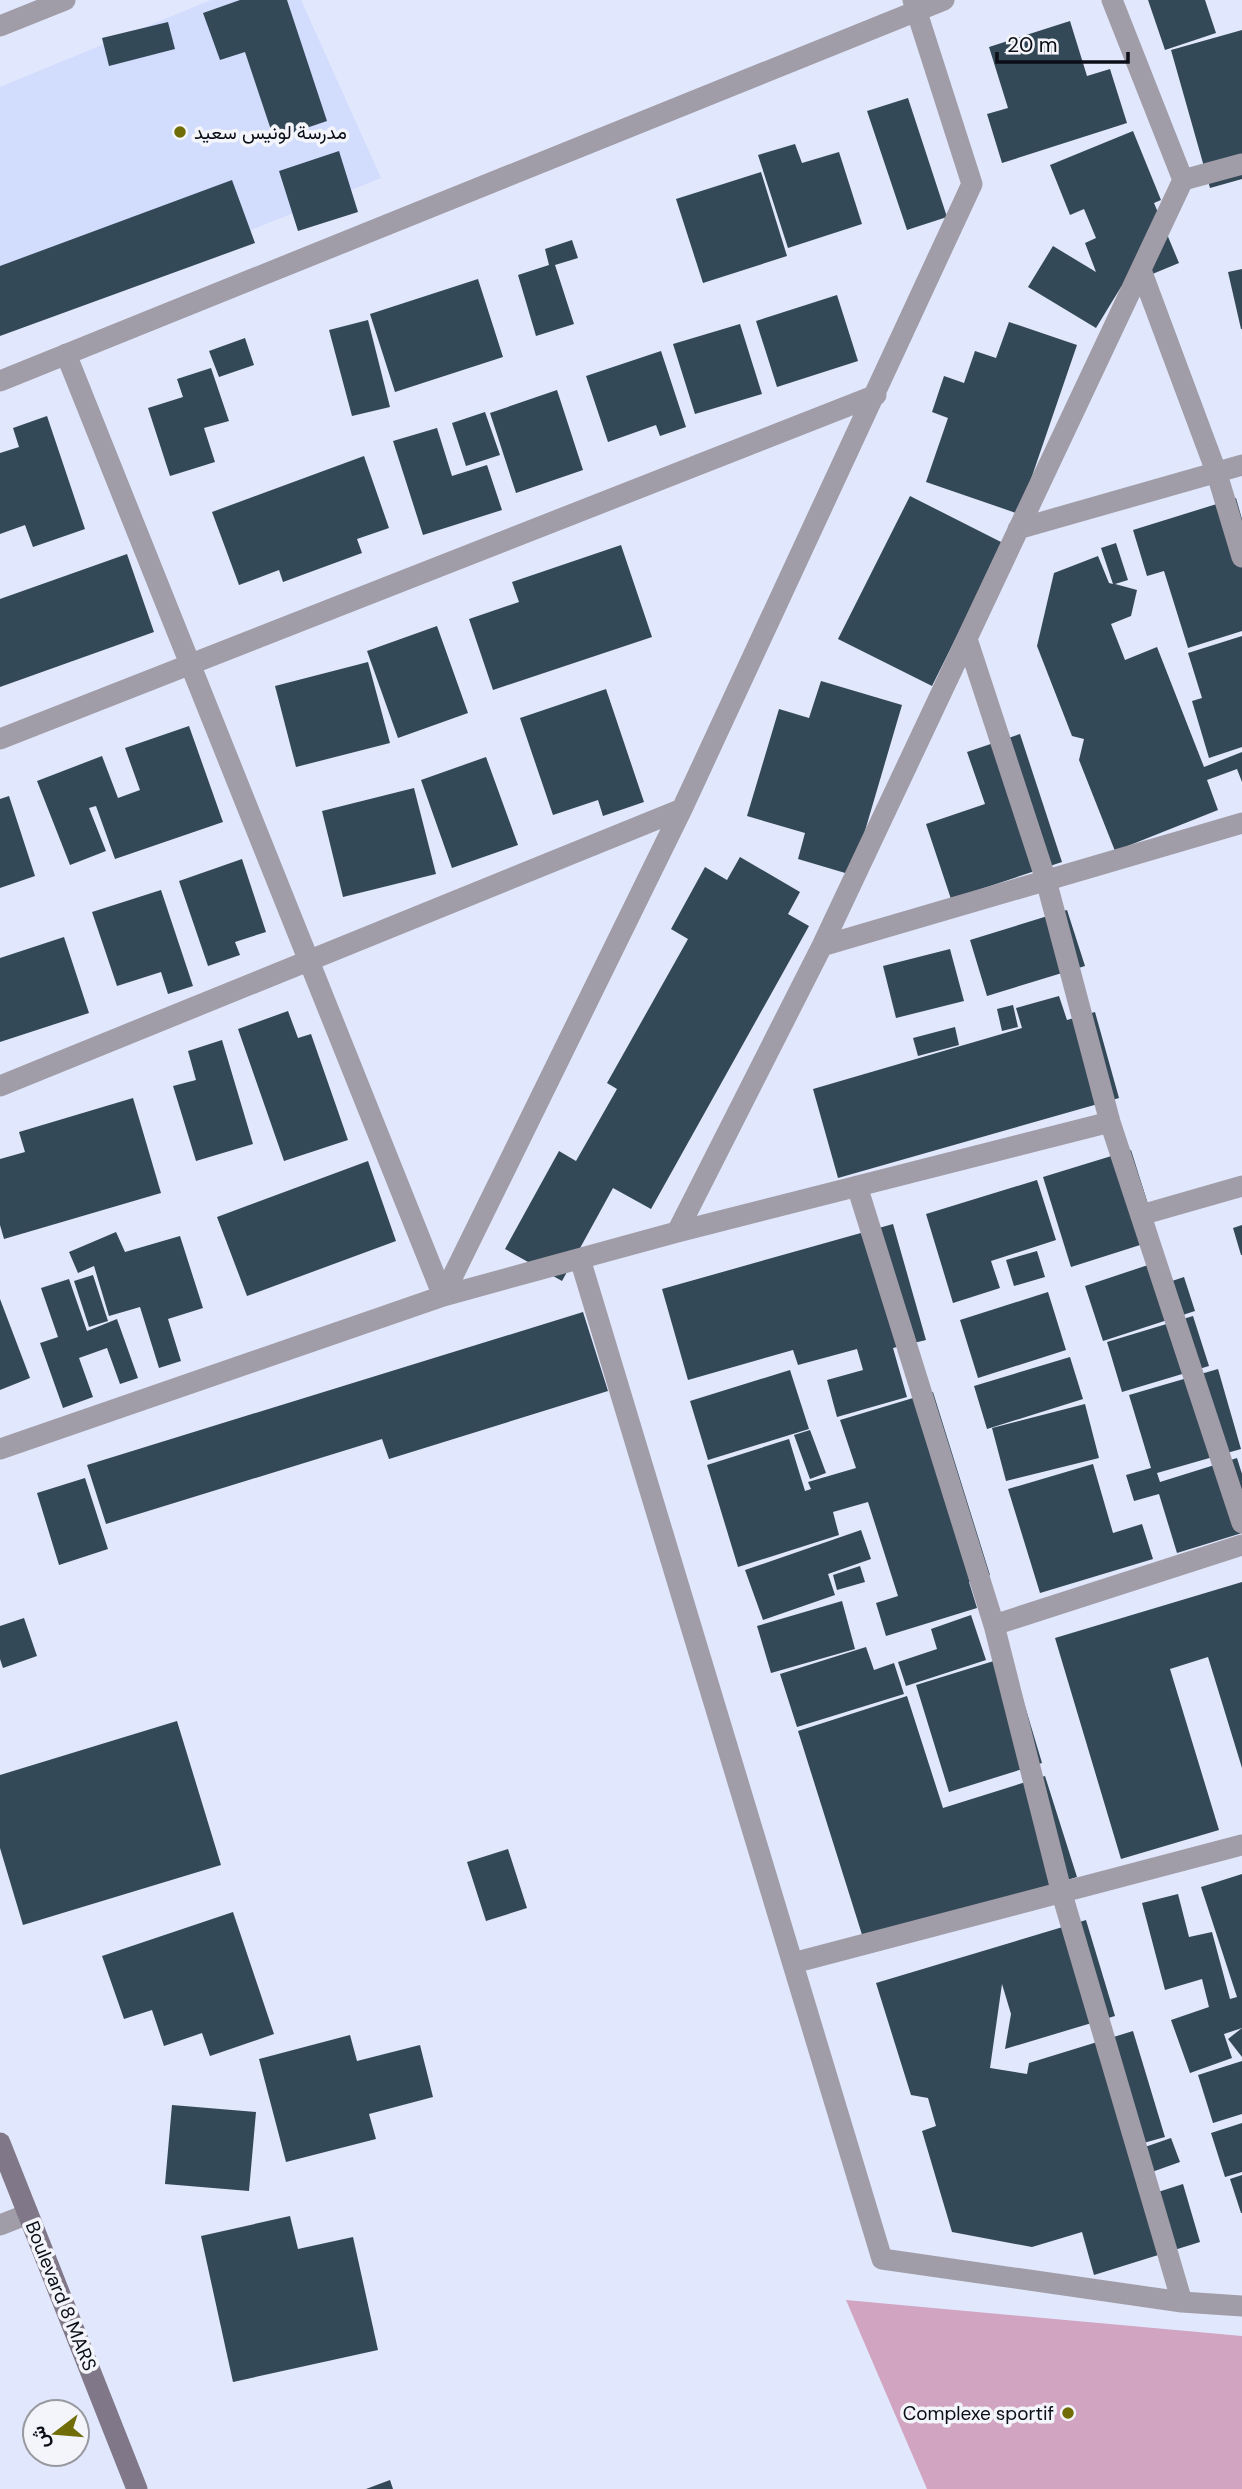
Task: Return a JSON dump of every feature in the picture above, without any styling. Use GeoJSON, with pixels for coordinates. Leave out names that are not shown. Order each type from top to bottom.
{"type":"FeatureCollection","features":[{"type":"Feature","properties":{"kind":"main road","name":"Boulevard 8 MARS"},"geometry":{"type":"LineString","coordinates":[[0,2143],[138,2489]]}},
{"type":"Feature","properties":{"kind":"street"},"geometry":{"type":"LineString","coordinates":[[0,26],[65,0]]}},
{"type":"Feature","properties":{"kind":"street"},"geometry":{"type":"LineString","coordinates":[[0,381],[915,6],[944,0]]}},
{"type":"Feature","properties":{"kind":"street"},"geometry":{"type":"LineString","coordinates":[[677,1232],[822,946],[1183,180],[1112,0]]}},
{"type":"Feature","properties":{"kind":"street"},"geometry":{"type":"LineString","coordinates":[[443,1296],[682,809],[972,184],[915,6]]}},
{"type":"Feature","properties":{"kind":"street"},"geometry":{"type":"LineString","coordinates":[[1183,180],[1242,164]]}},
{"type":"Feature","properties":{"kind":"street"},"geometry":{"type":"LineString","coordinates":[[1141,270],[1217,474],[1242,557]]}},
{"type":"Feature","properties":{"kind":"street"},"geometry":{"type":"LineString","coordinates":[[66,355],[443,1296]]}},
{"type":"Feature","properties":{"kind":"street"},"geometry":{"type":"LineString","coordinates":[[0,739],[876,395]]}},
{"type":"Feature","properties":{"kind":"street"},"geometry":{"type":"LineString","coordinates":[[1018,529],[1242,465]]}},
{"type":"Feature","properties":{"kind":"street"},"geometry":{"type":"LineString","coordinates":[[967,639],[1046,880],[1110,1122],[1242,1523]]}},
{"type":"Feature","properties":{"kind":"street"},"geometry":{"type":"LineString","coordinates":[[0,1086],[310,963],[682,809]]}},
{"type":"Feature","properties":{"kind":"street"},"geometry":{"type":"LineString","coordinates":[[822,946],[1242,823]]}},
{"type":"Feature","properties":{"kind":"street"},"geometry":{"type":"LineString","coordinates":[[0,1449],[443,1296],[677,1232],[1110,1122]]}},
{"type":"Feature","properties":{"kind":"street"},"geometry":{"type":"LineString","coordinates":[[857,1186],[994,1625],[1062,1894],[1182,2302]]}},
{"type":"Feature","properties":{"kind":"street"},"geometry":{"type":"LineString","coordinates":[[1141,1215],[1242,1186]]}},
{"type":"Feature","properties":{"kind":"street"},"geometry":{"type":"LineString","coordinates":[[580,1259],[882,2259],[1182,2302],[1242,2306]]}},
{"type":"Feature","properties":{"kind":"street"},"geometry":{"type":"LineString","coordinates":[[994,1625],[1242,1545]]}},
{"type":"Feature","properties":{"kind":"street"},"geometry":{"type":"LineString","coordinates":[[793,1964],[1242,1844]]}},
{"type":"Feature","properties":{"kind":"street"},"geometry":{"type":"LineString","coordinates":[[0,2225],[28,2214]]}},
{"type":"Feature","properties":{"kind":"shaded area","name":"مدرسة لونيس سعيد"},"geometry":{"type":"Polygon","coordinates":[[[211,0],[301,0],[381,178],[0,330],[0,87],[211,0]]]}},
{"type":"Feature","properties":{"kind":"shaded area","name":"Complexe sportif"},"geometry":{"type":"Polygon","coordinates":[[[846,2300],[1242,2336],[1242,2489],[927,2489],[846,2300]]]}},
{"type":"Feature","properties":{"kind":"building"},"geometry":{"type":"Polygon","coordinates":[[[240,0],[287,0],[327,121],[274,139],[245,52],[220,60],[203,13],[240,0]]]}},
{"type":"Feature","properties":{"kind":"building"},"geometry":{"type":"Polygon","coordinates":[[[1148,0],[1205,0],[1216,33],[1165,50],[1148,0]]]}},
{"type":"Feature","properties":{"kind":"building"},"geometry":{"type":"Polygon","coordinates":[[[1070,21],[1087,76],[1110,69],[1127,123],[1002,163],[987,114],[1008,108],[989,47],[1070,21]]]}},
{"type":"Feature","properties":{"kind":"building"},"geometry":{"type":"Polygon","coordinates":[[[168,22],[175,49],[109,66],[102,38],[168,22]]]}},
{"type":"Feature","properties":{"kind":"building"},"geometry":{"type":"Polygon","coordinates":[[[1242,30],[1242,179],[1210,188],[1171,50],[1242,30]]]}},
{"type":"Feature","properties":{"kind":"building"},"geometry":{"type":"Polygon","coordinates":[[[908,98],[947,217],[907,230],[867,111],[908,98]]]}},
{"type":"Feature","properties":{"kind":"building"},"geometry":{"type":"Polygon","coordinates":[[[1133,131],[1161,200],[1154,203],[1179,263],[1121,287],[1096,328],[1028,287],[1053,246],[1096,272],[1085,243],[1096,238],[1084,209],[1070,215],[1050,165],[1133,131]]]}},
{"type":"Feature","properties":{"kind":"building"},"geometry":{"type":"Polygon","coordinates":[[[795,144],[802,163],[839,152],[862,224],[788,248],[758,155],[795,144]]]}},
{"type":"Feature","properties":{"kind":"building"},"geometry":{"type":"Polygon","coordinates":[[[339,151],[358,212],[298,231],[279,171],[339,151]]]}},
{"type":"Feature","properties":{"kind":"building"},"geometry":{"type":"Polygon","coordinates":[[[761,172],[787,256],[703,283],[676,199],[761,172]]]}},
{"type":"Feature","properties":{"kind":"building"},"geometry":{"type":"Polygon","coordinates":[[[232,180],[255,243],[0,336],[0,266],[232,180]]]}},
{"type":"Feature","properties":{"kind":"building"},"geometry":{"type":"Polygon","coordinates":[[[572,240],[578,258],[555,265],[574,324],[536,336],[518,275],[549,265],[545,249],[572,240]]]}},
{"type":"Feature","properties":{"kind":"building"},"geometry":{"type":"Polygon","coordinates":[[[1242,269],[1242,329],[1241,329],[1228,272],[1242,269]]]}},
{"type":"Feature","properties":{"kind":"building"},"geometry":{"type":"Polygon","coordinates":[[[478,279],[503,357],[395,392],[370,314],[478,279]]]}},
{"type":"Feature","properties":{"kind":"building"},"geometry":{"type":"Polygon","coordinates":[[[837,295],[858,361],[777,387],[756,321],[837,295]]]}},
{"type":"Feature","properties":{"kind":"building"},"geometry":{"type":"Polygon","coordinates":[[[368,320],[390,407],[352,416],[329,330],[368,320]]]}},
{"type":"Feature","properties":{"kind":"building"},"geometry":{"type":"Polygon","coordinates":[[[1009,322],[1077,345],[1019,514],[926,482],[948,418],[932,412],[944,376],[964,383],[975,351],[996,358],[1009,322]]]}},
{"type":"Feature","properties":{"kind":"building"},"geometry":{"type":"Polygon","coordinates":[[[740,324],[762,394],[695,414],[673,344],[740,324]]]}},
{"type":"Feature","properties":{"kind":"building"},"geometry":{"type":"Polygon","coordinates":[[[245,338],[254,365],[219,377],[209,351],[245,338]]]}},
{"type":"Feature","properties":{"kind":"building"},"geometry":{"type":"Polygon","coordinates":[[[661,351],[686,427],[660,436],[656,425],[608,442],[586,376],[661,351]]]}},
{"type":"Feature","properties":{"kind":"building"},"geometry":{"type":"Polygon","coordinates":[[[211,368],[229,421],[204,428],[215,462],[170,476],[148,408],[183,397],[177,379],[211,368]]]}},
{"type":"Feature","properties":{"kind":"building"},"geometry":{"type":"Polygon","coordinates":[[[557,390],[583,470],[516,493],[490,413],[557,390]]]}},
{"type":"Feature","properties":{"kind":"building"},"geometry":{"type":"Polygon","coordinates":[[[485,412],[500,455],[466,466],[452,423],[485,412]]]}},
{"type":"Feature","properties":{"kind":"building"},"geometry":{"type":"Polygon","coordinates":[[[47,416],[85,529],[33,547],[25,525],[0,534],[0,453],[19,447],[13,428],[47,416]]]}},
{"type":"Feature","properties":{"kind":"building"},"geometry":{"type":"Polygon","coordinates":[[[437,428],[452,476],[487,465],[502,510],[423,535],[393,441],[437,428]]]}},
{"type":"Feature","properties":{"kind":"building"},"geometry":{"type":"Polygon","coordinates":[[[364,456],[389,528],[357,539],[362,553],[283,582],[279,570],[239,585],[212,512],[364,456]]]}},
{"type":"Feature","properties":{"kind":"building"},"geometry":{"type":"Polygon","coordinates":[[[910,496],[1003,543],[932,686],[838,639],[910,496]]]}},
{"type":"Feature","properties":{"kind":"building"},"geometry":{"type":"Polygon","coordinates":[[[1236,498],[1242,519],[1242,631],[1188,648],[1164,571],[1147,576],[1133,530],[1236,498]]]}},
{"type":"Feature","properties":{"kind":"building"},"geometry":{"type":"Polygon","coordinates":[[[1116,543],[1128,580],[1115,584],[1137,590],[1131,616],[1111,624],[1125,660],[1157,647],[1204,767],[1242,752],[1242,782],[1237,769],[1207,780],[1218,810],[1115,851],[1079,760],[1084,739],[1072,736],[1037,646],[1054,573],[1098,556],[1109,583],[1113,584],[1101,548],[1116,543]]]}},
{"type":"Feature","properties":{"kind":"building"},"geometry":{"type":"Polygon","coordinates":[[[621,545],[652,637],[493,690],[469,619],[519,602],[512,582],[621,545]]]}},
{"type":"Feature","properties":{"kind":"building"},"geometry":{"type":"Polygon","coordinates":[[[127,554],[154,632],[0,687],[0,599],[127,554]]]}},
{"type":"Feature","properties":{"kind":"building"},"geometry":{"type":"Polygon","coordinates":[[[437,626],[468,713],[398,738],[367,651],[437,626]]]}},
{"type":"Feature","properties":{"kind":"building"},"geometry":{"type":"Polygon","coordinates":[[[1242,636],[1242,747],[1209,758],[1192,701],[1202,698],[1188,653],[1242,636]]]}},
{"type":"Feature","properties":{"kind":"building"},"geometry":{"type":"Polygon","coordinates":[[[368,662],[390,743],[296,767],[275,686],[368,662]]]}},
{"type":"Feature","properties":{"kind":"building"},"geometry":{"type":"Polygon","coordinates":[[[821,681],[902,705],[852,875],[798,859],[805,833],[747,816],[779,709],[809,718],[821,681]]]}},
{"type":"Feature","properties":{"kind":"building"},"geometry":{"type":"Polygon","coordinates":[[[606,689],[644,802],[603,816],[598,800],[553,815],[520,718],[606,689]]]}},
{"type":"Feature","properties":{"kind":"building"},"geometry":{"type":"Polygon","coordinates":[[[189,726],[223,822],[115,859],[96,806],[89,808],[106,851],[70,865],[37,781],[102,756],[118,798],[140,790],[125,748],[189,726]]]}},
{"type":"Feature","properties":{"kind":"building"},"geometry":{"type":"Polygon","coordinates":[[[1020,734],[1062,862],[951,899],[926,824],[985,804],[967,752],[1020,734]]]}},
{"type":"Feature","properties":{"kind":"building"},"geometry":{"type":"Polygon","coordinates":[[[486,757],[518,845],[452,868],[421,780],[486,757]]]}},
{"type":"Feature","properties":{"kind":"building"},"geometry":{"type":"Polygon","coordinates":[[[414,788],[436,874],[343,897],[322,811],[414,788]]]}},
{"type":"Feature","properties":{"kind":"building"},"geometry":{"type":"Polygon","coordinates":[[[9,796],[35,876],[0,888],[0,799],[9,796]]]}},
{"type":"Feature","properties":{"kind":"building"},"geometry":{"type":"Polygon","coordinates":[[[740,857],[800,892],[788,914],[809,926],[651,1209],[613,1188],[562,1281],[505,1249],[559,1151],[576,1161],[617,1089],[607,1083],[688,939],[671,929],[705,867],[727,880],[740,857]]]}},
{"type":"Feature","properties":{"kind":"building"},"geometry":{"type":"Polygon","coordinates":[[[242,859],[266,932],[235,942],[240,955],[208,966],[179,881],[242,859]]]}},
{"type":"Feature","properties":{"kind":"building"},"geometry":{"type":"Polygon","coordinates":[[[161,890],[193,986],[168,994],[161,972],[117,986],[92,912],[161,890]]]}},
{"type":"Feature","properties":{"kind":"building"},"geometry":{"type":"Polygon","coordinates":[[[1067,910],[1085,966],[987,996],[970,940],[1067,910]]]}},
{"type":"Feature","properties":{"kind":"building"},"geometry":{"type":"Polygon","coordinates":[[[64,937],[89,1013],[0,1042],[0,958],[64,937]]]}},
{"type":"Feature","properties":{"kind":"building"},"geometry":{"type":"Polygon","coordinates":[[[950,949],[964,1001],[896,1018],[883,966],[950,949]]]}},
{"type":"Feature","properties":{"kind":"building"},"geometry":{"type":"Polygon","coordinates":[[[1059,996],[1067,1020],[1095,1012],[1119,1098],[838,1178],[813,1089],[1022,1028],[1016,1008],[1059,996]]]}},
{"type":"Feature","properties":{"kind":"building"},"geometry":{"type":"Polygon","coordinates":[[[1013,1005],[1018,1027],[1002,1031],[997,1009],[1013,1005]]]}},
{"type":"Feature","properties":{"kind":"building"},"geometry":{"type":"Polygon","coordinates":[[[288,1011],[298,1038],[311,1034],[348,1140],[284,1161],[238,1029],[288,1011]]]}},
{"type":"Feature","properties":{"kind":"building"},"geometry":{"type":"Polygon","coordinates":[[[955,1027],[959,1045],[918,1056],[913,1038],[955,1027]]]}},
{"type":"Feature","properties":{"kind":"building"},"geometry":{"type":"Polygon","coordinates":[[[222,1040],[253,1144],[196,1161],[173,1086],[196,1080],[188,1051],[222,1040]]]}},
{"type":"Feature","properties":{"kind":"building"},"geometry":{"type":"Polygon","coordinates":[[[133,1098],[161,1193],[4,1239],[0,1225],[0,1159],[25,1152],[19,1132],[133,1098]]]}},
{"type":"Feature","properties":{"kind":"building"},"geometry":{"type":"Polygon","coordinates":[[[1131,1150],[1159,1239],[1071,1267],[1043,1177],[1131,1150]]]}},
{"type":"Feature","properties":{"kind":"building"},"geometry":{"type":"Polygon","coordinates":[[[368,1161],[396,1241],[247,1296],[217,1217],[368,1161]]]}},
{"type":"Feature","properties":{"kind":"building"},"geometry":{"type":"Polygon","coordinates":[[[1037,1180],[1056,1240],[991,1261],[1000,1288],[953,1303],[926,1214],[1037,1180]]]}},
{"type":"Feature","properties":{"kind":"building"},"geometry":{"type":"Polygon","coordinates":[[[893,1224],[926,1340],[893,1348],[907,1397],[837,1417],[827,1380],[863,1370],[857,1349],[798,1365],[793,1350],[688,1380],[662,1289],[893,1224]]]}},
{"type":"Feature","properties":{"kind":"building"},"geometry":{"type":"Polygon","coordinates":[[[1242,1225],[1242,1255],[1241,1255],[1233,1228],[1242,1225]]]}},
{"type":"Feature","properties":{"kind":"building"},"geometry":{"type":"Polygon","coordinates":[[[116,1232],[125,1252],[180,1236],[203,1308],[168,1319],[181,1361],[159,1368],[140,1307],[109,1316],[94,1266],[78,1273],[69,1252],[116,1232]]]}},
{"type":"Feature","properties":{"kind":"building"},"geometry":{"type":"Polygon","coordinates":[[[1037,1251],[1045,1277],[1014,1286],[1006,1260],[1037,1251]]]}},
{"type":"Feature","properties":{"kind":"building"},"geometry":{"type":"Polygon","coordinates":[[[1160,1261],[1166,1283],[1184,1277],[1195,1311],[1103,1341],[1085,1286],[1160,1261]]]}},
{"type":"Feature","properties":{"kind":"building"},"geometry":{"type":"Polygon","coordinates":[[[93,1275],[108,1321],[89,1327],[74,1281],[93,1275]]]}},
{"type":"Feature","properties":{"kind":"building"},"geometry":{"type":"Polygon","coordinates":[[[69,1279],[87,1331],[117,1319],[138,1378],[120,1384],[107,1348],[79,1358],[93,1397],[63,1408],[40,1343],[58,1337],[41,1288],[69,1279]]]}},
{"type":"Feature","properties":{"kind":"building"},"geometry":{"type":"Polygon","coordinates":[[[1048,1292],[1066,1350],[978,1378],[960,1320],[1048,1292]]]}},
{"type":"Feature","properties":{"kind":"building"},"geometry":{"type":"Polygon","coordinates":[[[0,1299],[30,1378],[0,1390],[0,1299]]]}},
{"type":"Feature","properties":{"kind":"building"},"geometry":{"type":"Polygon","coordinates":[[[583,1312],[608,1391],[389,1459],[382,1439],[106,1524],[87,1465],[583,1312]]]}},
{"type":"Feature","properties":{"kind":"building"},"geometry":{"type":"Polygon","coordinates":[[[1193,1316],[1209,1366],[1122,1392],[1107,1342],[1193,1316]]]}},
{"type":"Feature","properties":{"kind":"building"},"geometry":{"type":"Polygon","coordinates":[[[1070,1357],[1083,1399],[987,1429],[974,1386],[1070,1357]]]}},
{"type":"Feature","properties":{"kind":"building"},"geometry":{"type":"Polygon","coordinates":[[[1218,1369],[1241,1449],[1157,1473],[1160,1482],[1237,1458],[1242,1474],[1242,1533],[1177,1553],[1159,1494],[1134,1501],[1126,1475],[1151,1468],[1129,1395],[1218,1369]]]}},
{"type":"Feature","properties":{"kind":"building"},"geometry":{"type":"Polygon","coordinates":[[[790,1370],[809,1429],[708,1460],[690,1401],[790,1370]]]}},
{"type":"Feature","properties":{"kind":"building"},"geometry":{"type":"Polygon","coordinates":[[[933,1392],[990,1575],[969,1582],[977,1608],[886,1636],[876,1603],[898,1596],[868,1502],[833,1512],[839,1535],[738,1567],[707,1465],[789,1439],[805,1491],[811,1489],[808,1482],[856,1468],[840,1420],[933,1392]]]}},
{"type":"Feature","properties":{"kind":"building"},"geometry":{"type":"Polygon","coordinates":[[[1085,1404],[1099,1458],[1006,1481],[992,1428],[1085,1404]]]}},
{"type":"Feature","properties":{"kind":"building"},"geometry":{"type":"Polygon","coordinates":[[[810,1430],[826,1473],[810,1479],[794,1435],[810,1430]]]}},
{"type":"Feature","properties":{"kind":"building"},"geometry":{"type":"Polygon","coordinates":[[[1093,1464],[1113,1533],[1142,1524],[1153,1559],[1040,1593],[1008,1489],[1093,1464]]]}},
{"type":"Feature","properties":{"kind":"building"},"geometry":{"type":"Polygon","coordinates":[[[85,1478],[108,1549],[59,1565],[37,1493],[85,1478]]]}},
{"type":"Feature","properties":{"kind":"building"},"geometry":{"type":"Polygon","coordinates":[[[861,1530],[871,1559],[828,1574],[835,1595],[763,1620],[745,1570],[861,1530]]]}},
{"type":"Feature","properties":{"kind":"building"},"geometry":{"type":"Polygon","coordinates":[[[860,1566],[865,1582],[837,1590],[833,1575],[860,1566]]]}},
{"type":"Feature","properties":{"kind":"building"},"geometry":{"type":"Polygon","coordinates":[[[1242,1582],[1242,1768],[1208,1657],[1170,1669],[1219,1830],[1121,1859],[1055,1638],[1242,1582]]]}},
{"type":"Feature","properties":{"kind":"building"},"geometry":{"type":"Polygon","coordinates":[[[842,1601],[855,1649],[771,1673],[757,1626],[842,1601]]]}},
{"type":"Feature","properties":{"kind":"building"},"geometry":{"type":"Polygon","coordinates":[[[971,1615],[986,1660],[906,1686],[898,1662],[937,1649],[931,1629],[971,1615]]]}},
{"type":"Feature","properties":{"kind":"building"},"geometry":{"type":"Polygon","coordinates":[[[24,1618],[37,1656],[3,1668],[0,1659],[0,1626],[24,1618]]]}},
{"type":"Feature","properties":{"kind":"building"},"geometry":{"type":"Polygon","coordinates":[[[866,1647],[874,1670],[894,1663],[904,1694],[797,1727],[780,1674],[866,1647]]]}},
{"type":"Feature","properties":{"kind":"building"},"geometry":{"type":"Polygon","coordinates":[[[1010,1656],[1042,1763],[949,1792],[916,1685],[1010,1656]]]}},
{"type":"Feature","properties":{"kind":"building"},"geometry":{"type":"Polygon","coordinates":[[[907,1696],[943,1808],[1045,1776],[1077,1877],[864,1941],[798,1731],[907,1696]]]}},
{"type":"Feature","properties":{"kind":"building"},"geometry":{"type":"Polygon","coordinates":[[[177,1721],[221,1865],[23,1925],[0,1848],[0,1775],[177,1721]]]}},
{"type":"Feature","properties":{"kind":"building"},"geometry":{"type":"Polygon","coordinates":[[[508,1849],[527,1908],[486,1921],[467,1862],[508,1849]]]}},
{"type":"Feature","properties":{"kind":"building"},"geometry":{"type":"Polygon","coordinates":[[[1242,1874],[1242,2028],[1224,2034],[1232,2058],[1190,2073],[1171,2020],[1209,2007],[1202,1979],[1165,1990],[1142,1903],[1178,1894],[1189,1937],[1212,1932],[1230,1999],[1237,1997],[1201,1887],[1242,1874]]]}},
{"type":"Feature","properties":{"kind":"building"},"geometry":{"type":"Polygon","coordinates":[[[233,1912],[274,2034],[210,2056],[202,2033],[164,2046],[152,2010],[124,2019],[102,1956],[233,1912]]]}},
{"type":"Feature","properties":{"kind":"building"},"geometry":{"type":"Polygon","coordinates":[[[1086,1920],[1115,2016],[1005,2049],[1011,2014],[1002,1984],[990,2068],[1027,2074],[1029,2063],[1133,2031],[1165,2137],[1140,2144],[1142,2148],[1171,2138],[1180,2162],[1149,2173],[1155,2193],[1183,2184],[1200,2242],[1094,2275],[1082,2232],[1032,2247],[952,2232],[922,2131],[936,2126],[928,2098],[911,2095],[876,1983],[1086,1920]]]}},
{"type":"Feature","properties":{"kind":"building"},"geometry":{"type":"Polygon","coordinates":[[[1242,2028],[1242,2057],[1228,2039],[1242,2028]]]}},
{"type":"Feature","properties":{"kind":"building"},"geometry":{"type":"Polygon","coordinates":[[[350,2035],[357,2061],[420,2045],[433,2097],[369,2114],[376,2139],[286,2162],[259,2059],[350,2035]]]}},
{"type":"Feature","properties":{"kind":"building"},"geometry":{"type":"Polygon","coordinates":[[[1242,2061],[1242,2114],[1213,2123],[1198,2075],[1242,2061]]]}},
{"type":"Feature","properties":{"kind":"building"},"geometry":{"type":"Polygon","coordinates":[[[172,2105],[256,2112],[249,2191],[165,2184],[172,2105]]]}},
{"type":"Feature","properties":{"kind":"building"},"geometry":{"type":"Polygon","coordinates":[[[1242,2123],[1242,2172],[1225,2177],[1211,2133],[1242,2123]]]}},
{"type":"Feature","properties":{"kind":"building"},"geometry":{"type":"Polygon","coordinates":[[[1242,2175],[1242,2213],[1241,2213],[1230,2179],[1242,2175]]]}},
{"type":"Feature","properties":{"kind":"building"},"geometry":{"type":"Polygon","coordinates":[[[290,2216],[298,2249],[353,2237],[378,2350],[233,2382],[201,2236],[290,2216]]]}},
{"type":"Feature","properties":{"kind":"building"},"geometry":{"type":"Polygon","coordinates":[[[390,2480],[393,2489],[366,2489],[390,2480]]]}},
{"type":"Feature","properties":{"kind":"place","name":"مدرسة لونيس سعيد"},"geometry":{"type":"Point","coordinates":[180,132]}},
{"type":"Feature","properties":{"kind":"place","name":"Complexe sportif"},"geometry":{"type":"Point","coordinates":[1068,2413]}}]}
